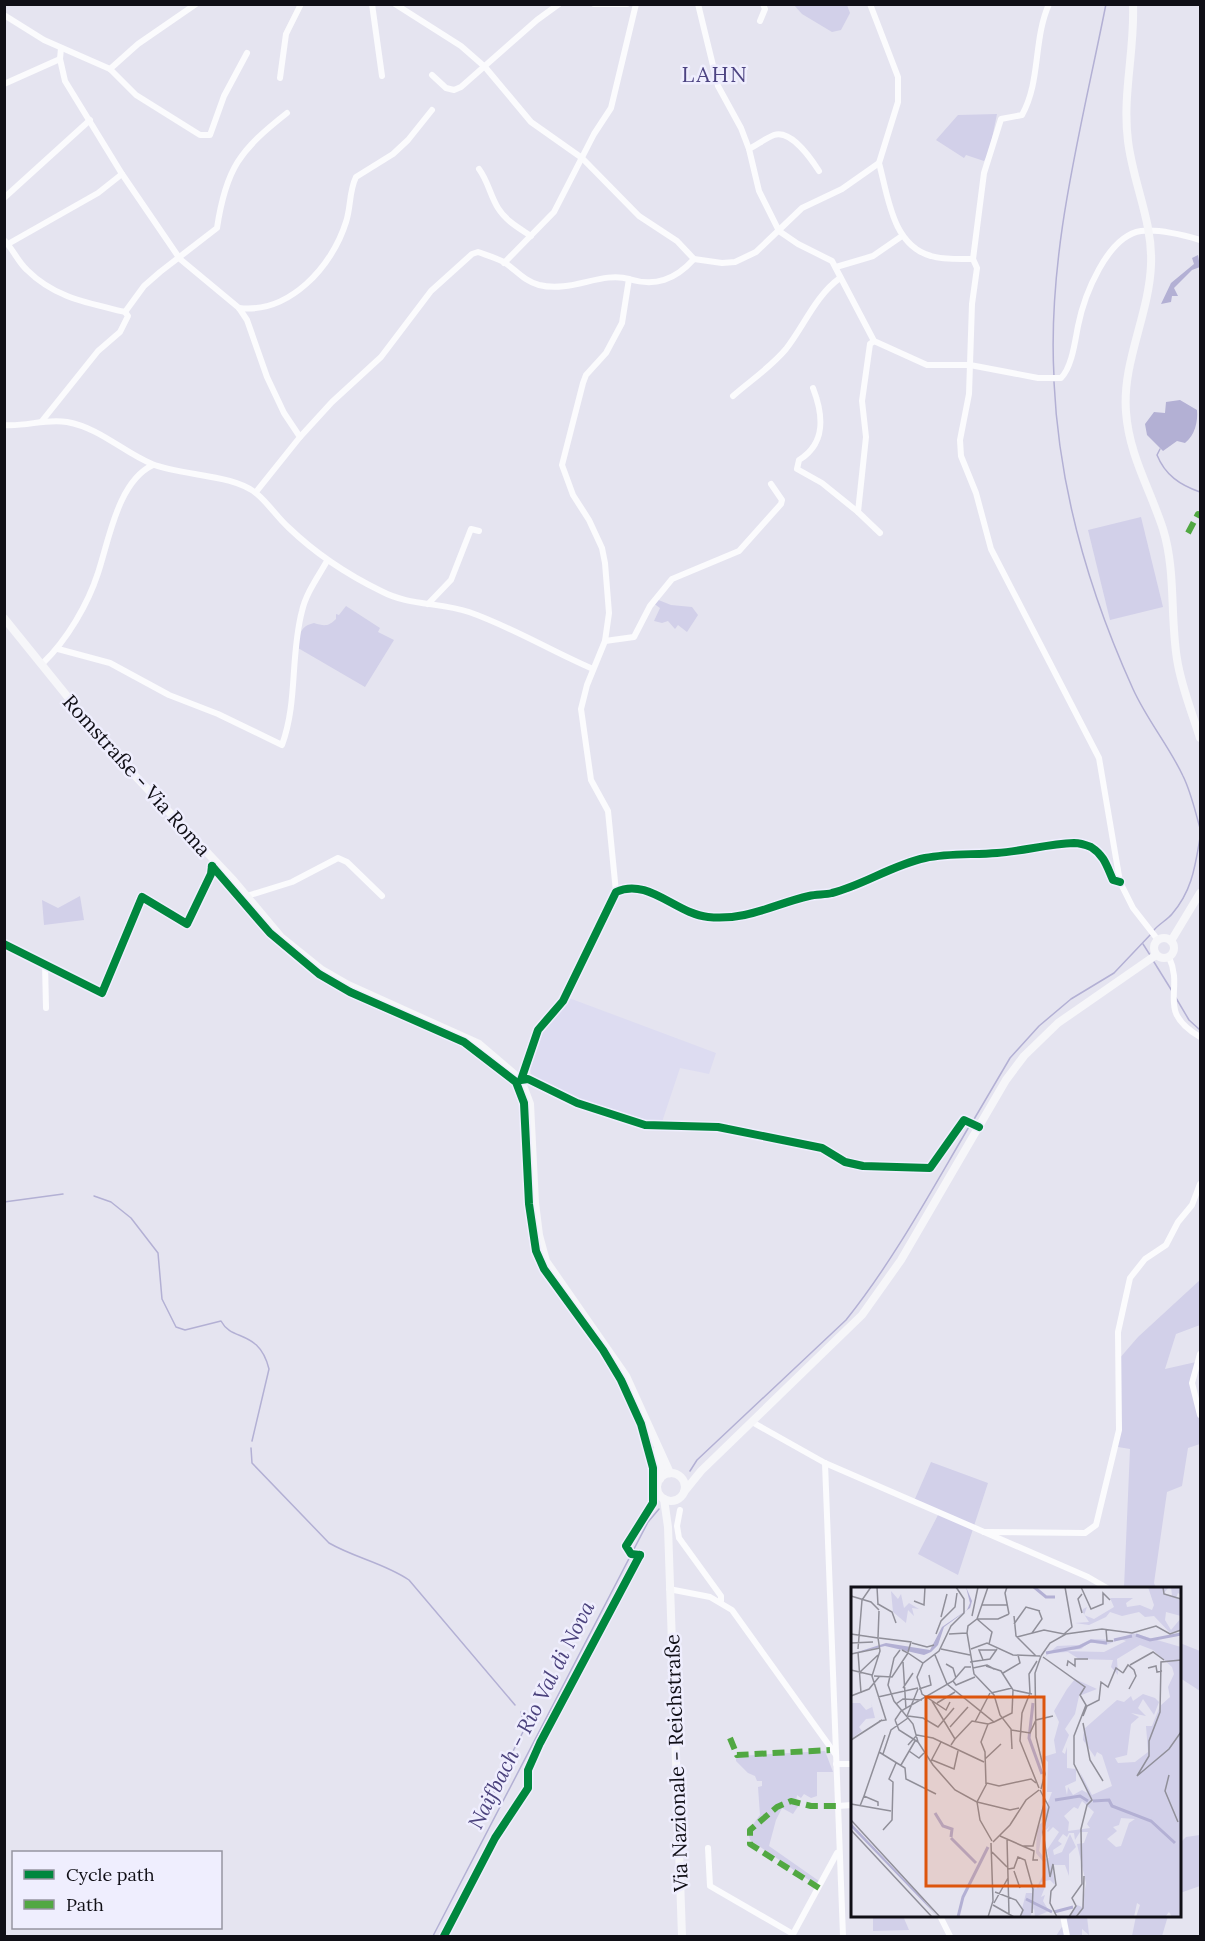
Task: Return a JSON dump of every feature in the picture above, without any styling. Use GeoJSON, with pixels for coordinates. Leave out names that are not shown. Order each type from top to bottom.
{"type":"FeatureCollection","features":[{"type":"Feature","properties":{"kind":"main road"},"geometry":{"type":"LineString","coordinates":[[1132,4],[1126,120],[1130,153],[1149,231],[1150,283],[1135,340],[1125,393],[1128,435],[1138,467],[1163,528],[1168,551],[1178,668],[1200,738]]}},
{"type":"Feature","properties":{"kind":"main road","name":"Romstraße - Via Roma"},"geometry":{"type":"LineString","coordinates":[[4,618],[43,663],[67,699],[109,748],[281,937],[322,970],[348,985],[479,1044],[521,1080]]}},
{"type":"Feature","properties":{"kind":"main road"},"geometry":{"type":"LineString","coordinates":[[668,1527],[672,1505],[701,1471],[835,1344],[876,1297],[901,1260],[977,1126],[1015,1066],[1040,1038],[1076,1010],[1153,958],[1169,957],[1174,950],[1171,941],[1200,893]]}},
{"type":"Feature","properties":{"kind":"main road"},"geometry":{"type":"LineString","coordinates":[[1153,958],[1156,938],[1171,941]]}},
{"type":"Feature","properties":{"kind":"main road"},"geometry":{"type":"LineString","coordinates":[[521,1080],[530,1104],[535,1203],[539,1235],[546,1262],[626,1376],[670,1473],[680,1477],[701,1471]]}},
{"type":"Feature","properties":{"kind":"main road"},"geometry":{"type":"LineString","coordinates":[[652,1437],[660,1468],[658,1492],[664,1499],[668,1527]]}},
{"type":"Feature","properties":{"kind":"main road"},"geometry":{"type":"LineString","coordinates":[[660,1479],[670,1473]]}},
{"type":"Feature","properties":{"kind":"main road"},"geometry":{"type":"LineString","coordinates":[[680,1477],[684,1484],[684,1492]]}},
{"type":"Feature","properties":{"kind":"main road"},"geometry":{"type":"LineString","coordinates":[[664,1499],[678,1499]]}},
{"type":"Feature","properties":{"kind":"main road","name":"Via Nazionale - Reichstraße"},"geometry":{"type":"LineString","coordinates":[[668,1527],[682,1936]]}},
{"type":"Feature","properties":{"kind":"street"},"geometry":{"type":"LineString","coordinates":[[110,69],[138,44],[196,4]]}},
{"type":"Feature","properties":{"kind":"street"},"geometry":{"type":"LineString","coordinates":[[280,78],[286,34],[301,4]]}},
{"type":"Feature","properties":{"kind":"street"},"geometry":{"type":"LineString","coordinates":[[372,4],[382,76]]}},
{"type":"Feature","properties":{"kind":"street"},"geometry":{"type":"LineString","coordinates":[[395,4],[442,32],[485,67],[531,122],[582,158],[628,206],[676,241],[694,259]]}},
{"type":"Feature","properties":{"kind":"street"},"geometry":{"type":"LineString","coordinates":[[432,75],[454,90],[485,67],[537,20],[560,4]]}},
{"type":"Feature","properties":{"kind":"street"},"geometry":{"type":"LineString","coordinates":[[594,4],[627,4]]}},
{"type":"Feature","properties":{"kind":"street"},"geometry":{"type":"LineString","coordinates":[[504,263],[554,212],[614,102],[636,4]]}},
{"type":"Feature","properties":{"kind":"street"},"geometry":{"type":"LineString","coordinates":[[699,4],[718,86],[741,128],[749,149],[759,191],[779,231],[798,244],[832,261],[874,341],[927,365],[970,365],[1052,379],[1064,375],[1082,303],[1092,278],[1126,236],[1149,231],[1200,240]]}},
{"type":"Feature","properties":{"kind":"street"},"geometry":{"type":"LineString","coordinates":[[760,21],[765,9],[763,4]]}},
{"type":"Feature","properties":{"kind":"street"},"geometry":{"type":"LineString","coordinates":[[870,4],[898,77],[898,102],[879,163],[893,217],[902,236],[928,255],[973,259]]}},
{"type":"Feature","properties":{"kind":"street"},"geometry":{"type":"LineString","coordinates":[[1049,4],[1039,32],[1033,86],[1026,109],[1023,115],[1001,119],[984,172],[973,259],[977,268],[969,394],[960,440],[961,456],[976,493],[991,549],[1099,758],[1120,882],[1133,908],[1156,938]]}},
{"type":"Feature","properties":{"kind":"street"},"geometry":{"type":"LineString","coordinates":[[4,15],[61,48],[110,69],[136,95],[195,132],[207,136],[210,135],[224,96],[247,53]]}},
{"type":"Feature","properties":{"kind":"street"},"geometry":{"type":"LineString","coordinates":[[61,48],[60,59],[65,81],[122,174],[180,259],[239,309],[246,320],[267,377],[284,413],[300,437]]}},
{"type":"Feature","properties":{"kind":"street"},"geometry":{"type":"LineString","coordinates":[[4,84],[60,59]]}},
{"type":"Feature","properties":{"kind":"street"},"geometry":{"type":"LineString","coordinates":[[239,309],[269,308],[283,302],[300,289],[326,260],[343,230],[356,177],[393,154],[414,134],[432,110]]}},
{"type":"Feature","properties":{"kind":"street"},"geometry":{"type":"LineString","coordinates":[[125,312],[144,286],[217,228],[227,179],[234,165],[269,127],[287,113]]}},
{"type":"Feature","properties":{"kind":"street"},"geometry":{"type":"LineString","coordinates":[[4,198],[90,120]]}},
{"type":"Feature","properties":{"kind":"street"},"geometry":{"type":"LineString","coordinates":[[749,149],[776,134],[782,135],[802,147],[819,171]]}},
{"type":"Feature","properties":{"kind":"street"},"geometry":{"type":"LineString","coordinates":[[256,492],[300,437],[332,402],[381,357],[431,291],[456,266],[478,252],[504,263],[516,273],[539,285],[577,285],[615,275],[644,284],[657,284],[694,259],[735,262],[756,252],[802,208],[842,189],[879,163]]}},
{"type":"Feature","properties":{"kind":"street"},"geometry":{"type":"LineString","coordinates":[[479,169],[491,188],[497,206],[509,221],[531,236]]}},
{"type":"Feature","properties":{"kind":"street"},"geometry":{"type":"LineString","coordinates":[[42,421],[98,351],[120,332],[128,316],[125,312],[65,297],[51,290],[26,270],[7,242],[98,193],[122,174]]}},
{"type":"Feature","properties":{"kind":"street"},"geometry":{"type":"LineString","coordinates":[[836,267],[873,256],[902,236]]}},
{"type":"Feature","properties":{"kind":"street"},"geometry":{"type":"LineString","coordinates":[[733,396],[768,369],[787,348],[829,286],[840,278]]}},
{"type":"Feature","properties":{"kind":"street"},"geometry":{"type":"LineString","coordinates":[[629,279],[622,323],[606,352],[582,383],[562,465],[573,495],[589,520],[602,548],[609,605],[604,641],[581,709],[591,780],[608,811],[616,892],[563,1001],[538,1030],[521,1080],[528,1079],[577,1103],[645,1125],[718,1127],[793,1140],[822,1148],[845,1162],[863,1166],[930,1168],[964,1120],[977,1126]]}},
{"type":"Feature","properties":{"kind":"street"},"geometry":{"type":"LineString","coordinates":[[858,512],[866,437],[862,401],[870,344],[874,341]]}},
{"type":"Feature","properties":{"kind":"street"},"geometry":{"type":"LineString","coordinates":[[813,388],[822,414],[821,430],[808,454],[799,460],[797,469],[822,483],[880,533]]}},
{"type":"Feature","properties":{"kind":"street"},"geometry":{"type":"LineString","coordinates":[[4,425],[25,426],[42,421],[66,422],[85,427],[153,465],[228,481],[256,492],[287,526],[327,561],[402,601],[469,612],[593,669]]}},
{"type":"Feature","properties":{"kind":"street"},"geometry":{"type":"LineString","coordinates":[[43,663],[58,649],[98,573],[108,535],[130,484],[145,468],[153,465]]}},
{"type":"Feature","properties":{"kind":"street"},"geometry":{"type":"LineString","coordinates":[[604,641],[634,637],[650,606],[672,579],[739,551],[781,504],[782,500],[771,484]]}},
{"type":"Feature","properties":{"kind":"street"},"geometry":{"type":"LineString","coordinates":[[428,604],[452,580],[471,529],[479,531]]}},
{"type":"Feature","properties":{"kind":"street"},"geometry":{"type":"LineString","coordinates":[[58,649],[110,663],[169,695],[218,714],[282,745],[293,705],[296,643],[302,611],[327,561]]}},
{"type":"Feature","properties":{"kind":"street"},"geometry":{"type":"LineString","coordinates":[[616,892],[639,888],[686,913],[709,918],[743,916],[764,912],[810,895],[840,891],[925,858],[997,853],[1076,843],[1092,848],[1102,856],[1113,880],[1120,882]]}},
{"type":"Feature","properties":{"kind":"street"},"geometry":{"type":"LineString","coordinates":[[246,896],[292,882],[338,858],[347,862],[382,896]]}},
{"type":"Feature","properties":{"kind":"street"},"geometry":{"type":"LineString","coordinates":[[187,924],[211,874],[213,863]]}},
{"type":"Feature","properties":{"kind":"street"},"geometry":{"type":"LineString","coordinates":[[4,944],[102,993]]}},
{"type":"Feature","properties":{"kind":"street"},"geometry":{"type":"LineString","coordinates":[[1169,957],[1173,967],[1173,1006],[1179,1020],[1200,1037]]}},
{"type":"Feature","properties":{"kind":"street"},"geometry":{"type":"LineString","coordinates":[[45,963],[46,1008]]}},
{"type":"Feature","properties":{"kind":"street"},"geometry":{"type":"LineString","coordinates":[[984,1532],[1085,1533],[1096,1525],[1119,1430],[1118,1332],[1130,1278],[1145,1259],[1166,1245],[1178,1222],[1192,1205],[1200,1184]]}},
{"type":"Feature","properties":{"kind":"street"},"geometry":{"type":"LineString","coordinates":[[1200,1354],[1192,1383],[1200,1415]]}},
{"type":"Feature","properties":{"kind":"street"},"geometry":{"type":"LineString","coordinates":[[752,1422],[825,1463],[1088,1577],[1105,1587]]}},
{"type":"Feature","properties":{"kind":"street"},"geometry":{"type":"LineString","coordinates":[[825,1463],[843,1936]]}},
{"type":"Feature","properties":{"kind":"street"},"geometry":{"type":"LineString","coordinates":[[680,1510],[677,1527],[679,1538],[722,1596],[721,1601]]}},
{"type":"Feature","properties":{"kind":"street"},"geometry":{"type":"LineString","coordinates":[[669,1589],[721,1601],[732,1610],[836,1755]]}},
{"type":"Feature","properties":{"kind":"street"},"geometry":{"type":"LineString","coordinates":[[836,1764],[851,1764]]}},
{"type":"Feature","properties":{"kind":"street"},"geometry":{"type":"LineString","coordinates":[[838,1806],[851,1805]]}},
{"type":"Feature","properties":{"kind":"street"},"geometry":{"type":"LineString","coordinates":[[708,1848],[710,1886],[792,1935],[838,1850]]}},
{"type":"Feature","properties":{"kind":"street"},"geometry":{"type":"LineString","coordinates":[[940,1917],[950,1936]]}},
{"type":"Feature","properties":{"kind":"street"},"geometry":{"type":"LineString","coordinates":[[1063,1917],[1068,1936]]}},
{"type":"Feature","properties":{"kind":"shaded area"},"geometry":{"type":"Polygon","coordinates":[[[794,5],[847,5],[850,13],[841,30],[832,32],[802,14],[794,5]]]}},
{"type":"Feature","properties":{"kind":"shaded area"},"geometry":{"type":"Polygon","coordinates":[[[997,114],[989,153],[984,161],[966,155],[964,158],[936,140],[958,115],[997,114]]]}},
{"type":"Feature","properties":{"kind":"shaded area"},"geometry":{"type":"Polygon","coordinates":[[[1198,255],[1200,267],[1192,270],[1174,288],[1178,296],[1172,296],[1171,302],[1161,304],[1171,283],[1194,264],[1192,258],[1198,255]]]}},
{"type":"Feature","properties":{"kind":"shaded area"},"geometry":{"type":"Polygon","coordinates":[[[1180,400],[1197,410],[1195,428],[1185,443],[1177,441],[1163,451],[1147,435],[1145,424],[1154,412],[1165,413],[1166,402],[1180,400]]]}},
{"type":"Feature","properties":{"kind":"shaded area"},"geometry":{"type":"Polygon","coordinates":[[[1141,517],[1163,607],[1110,620],[1088,530],[1141,517]]]}},
{"type":"Feature","properties":{"kind":"shaded area"},"geometry":{"type":"Polygon","coordinates":[[[656,599],[671,605],[692,607],[698,615],[687,632],[678,625],[675,629],[668,621],[662,623],[654,621],[660,608],[653,603],[656,599]]]}},
{"type":"Feature","properties":{"kind":"shaded area"},"geometry":{"type":"Polygon","coordinates":[[[346,606],[380,628],[378,632],[394,640],[365,687],[298,648],[300,635],[306,626],[314,623],[328,625],[346,606]]]}},
{"type":"Feature","properties":{"kind":"shaded area"},"geometry":{"type":"Polygon","coordinates":[[[80,896],[84,920],[44,925],[42,900],[58,908],[80,896]]]}},
{"type":"Feature","properties":{"kind":"shaded area"},"geometry":{"type":"Polygon","coordinates":[[[569,998],[716,1053],[709,1074],[680,1068],[661,1125],[645,1123],[581,1103],[532,1079],[529,1062],[536,1042],[569,998]]]}},
{"type":"Feature","properties":{"kind":"shaded area"},"geometry":{"type":"Polygon","coordinates":[[[1200,1280],[1200,1325],[1176,1334],[1165,1369],[1196,1362],[1191,1383],[1200,1411],[1200,1444],[1188,1448],[1182,1486],[1167,1492],[1154,1583],[1156,1587],[1124,1587],[1130,1449],[1118,1447],[1119,1359],[1138,1337],[1200,1280]]]}},
{"type":"Feature","properties":{"kind":"shaded area"},"geometry":{"type":"Polygon","coordinates":[[[931,1462],[988,1483],[958,1575],[918,1554],[938,1515],[914,1501],[931,1462]]]}},
{"type":"Feature","properties":{"kind":"shaded area"},"geometry":{"type":"Polygon","coordinates":[[[1181,1643],[1200,1651],[1200,1691],[1181,1679],[1181,1643]]]}},
{"type":"Feature","properties":{"kind":"shaded area"},"geometry":{"type":"Polygon","coordinates":[[[825,1751],[833,1772],[817,1772],[817,1796],[811,1798],[804,1794],[801,1798],[797,1795],[796,1802],[799,1805],[793,1814],[782,1808],[769,1846],[819,1881],[816,1885],[750,1840],[748,1831],[760,1815],[758,1787],[762,1786],[762,1781],[757,1781],[755,1776],[748,1773],[736,1761],[736,1756],[825,1751]]]}},
{"type":"Feature","properties":{"kind":"shaded area"},"geometry":{"type":"Polygon","coordinates":[[[1200,1835],[1200,1886],[1181,1893],[1181,1842],[1186,1837],[1200,1835]]]}},
{"type":"Feature","properties":{"kind":"shaded area"},"geometry":{"type":"Polygon","coordinates":[[[873,1917],[903,1917],[909,1930],[873,1931],[873,1917]]]}},
{"type":"Feature","properties":{"kind":"shaded area"},"geometry":{"type":"Polygon","coordinates":[[[1068,1917],[1087,1917],[1089,1935],[1082,1929],[1082,1936],[1056,1936],[1068,1917]]]}},
{"type":"Feature","properties":{"kind":"shaded area"},"geometry":{"type":"Polygon","coordinates":[[[1136,1917],[1168,1917],[1162,1936],[1132,1936],[1136,1917]]]}},
{"type":"Feature","properties":{"kind":"waterway","name":"Naifbach - Rio Val di Nova"},"geometry":{"type":"LineString","coordinates":[[1054,377],[1053,330],[1061,236],[1068,189],[1106,4]]}},
{"type":"Feature","properties":{"kind":"waterway","name":"Naifbach - Rio Val di Nova"},"geometry":{"type":"LineString","coordinates":[[1054,382],[1062,461],[1090,577],[1133,689],[1183,776],[1200,828]]}},
{"type":"Feature","properties":{"kind":"waterway"},"geometry":{"type":"LineString","coordinates":[[1160,449],[1157,455],[1169,474],[1186,486],[1200,492]]}},
{"type":"Feature","properties":{"kind":"waterway","name":"Naifbach - Rio Val di Nova"},"geometry":{"type":"LineString","coordinates":[[1154,930],[1172,914],[1184,896],[1194,869],[1200,838]]}},
{"type":"Feature","properties":{"kind":"waterway","name":"Naifbach - Rio Val di Nova"},"geometry":{"type":"LineString","coordinates":[[973,1121],[1010,1058],[1039,1026],[1071,999],[1114,973],[1151,934]]}},
{"type":"Feature","properties":{"kind":"waterway"},"geometry":{"type":"LineString","coordinates":[[1143,944],[1150,955]]}},
{"type":"Feature","properties":{"kind":"waterway"},"geometry":{"type":"LineString","coordinates":[[1154,962],[1172,991]]}},
{"type":"Feature","properties":{"kind":"waterway"},"geometry":{"type":"LineString","coordinates":[[1176,998],[1189,1020],[1200,1030]]}},
{"type":"Feature","properties":{"kind":"waterway","name":"Naifbach - Rio Val di Nova"},"geometry":{"type":"LineString","coordinates":[[690,1471],[697,1460],[846,1320],[896,1249],[970,1125]]}},
{"type":"Feature","properties":{"kind":"waterway"},"geometry":{"type":"LineString","coordinates":[[4,1202],[63,1194]]}},
{"type":"Feature","properties":{"kind":"waterway"},"geometry":{"type":"LineString","coordinates":[[94,1196],[111,1202],[131,1218],[158,1253],[162,1299],[176,1327],[185,1330],[221,1321],[232,1332],[252,1342],[265,1356],[269,1369],[252,1441]]}},
{"type":"Feature","properties":{"kind":"waterway"},"geometry":{"type":"LineString","coordinates":[[251,1448],[252,1463],[329,1543],[390,1569],[409,1580],[515,1705]]}},
{"type":"Feature","properties":{"kind":"waterway","name":"Naifbach - Rio Val di Nova"},"geometry":{"type":"LineString","coordinates":[[433,1936],[648,1522],[659,1509]]}},
{"type":"Feature","properties":{"kind":"waterway"},"geometry":{"type":"LineString","coordinates":[[500,1806],[493,1790],[525,1728],[521,1712]]}},
{"type":"Feature","properties":{"kind":"marked path"},"geometry":{"type":"LineString","coordinates":[[1188,533],[1198,514],[1200,515]]}},
{"type":"Feature","properties":{"kind":"marked path"},"geometry":{"type":"LineString","coordinates":[[730,1738],[737,1755],[830,1750]]}},
{"type":"Feature","properties":{"kind":"marked path"},"geometry":{"type":"LineString","coordinates":[[819,1888],[750,1844],[750,1830],[777,1807],[791,1801],[811,1806],[838,1806]]}},
{"type":"Feature","properties":{"kind":"cycle path"},"geometry":{"type":"LineString","coordinates":[[979,1127],[964,1120],[930,1168],[863,1166],[845,1162],[822,1148],[718,1127],[645,1125],[577,1103],[528,1079],[521,1080],[538,1030],[563,1001],[616,892],[639,889],[696,914],[708,917],[735,917],[796,899],[829,894],[901,865],[925,858],[943,855],[988,854],[1074,843],[1096,850],[1105,862],[1113,880],[1120,882]]}},
{"type":"Feature","properties":{"kind":"cycle path"},"geometry":{"type":"LineString","coordinates":[[212,866],[270,933],[319,974],[350,992],[464,1042],[516,1082],[524,1103],[529,1204],[536,1251],[544,1269],[603,1350],[621,1380],[641,1424],[653,1468],[653,1503],[626,1546],[631,1554],[640,1555]]}},
{"type":"Feature","properties":{"kind":"cycle path"},"geometry":{"type":"LineString","coordinates":[[4,944],[102,993],[142,897],[187,924],[211,874],[212,866]]}},
{"type":"Feature","properties":{"kind":"cycle path"},"geometry":{"type":"LineString","coordinates":[[444,1936],[495,1838],[528,1788],[528,1770],[540,1743],[640,1555]]}},
{"type":"Feature","properties":{"kind":"district","name":"LAHN"},"geometry":{"type":"Point","coordinates":[715,74]}}]}
